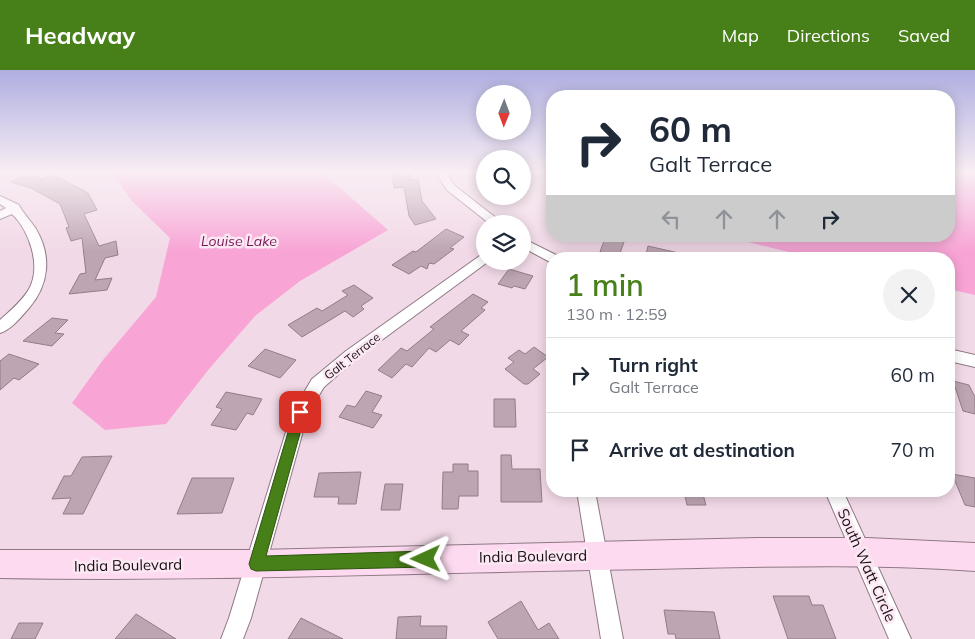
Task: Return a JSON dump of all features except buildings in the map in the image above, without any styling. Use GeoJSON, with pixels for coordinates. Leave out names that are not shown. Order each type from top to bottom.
{"type":"FeatureCollection","features":[{"type":"Feature","properties":{"kind":"street"},"geometry":{"type":"LineString","coordinates":[[0,199],[15,208],[31,227],[41,258],[37,286],[16,313],[0,328]]}},
{"type":"Feature","properties":{"kind":"street"},"geometry":{"type":"LineString","coordinates":[[465,199],[486,215]]}},
{"type":"Feature","properties":{"kind":"street"},"geometry":{"type":"LineString","coordinates":[[0,216],[15,208]]}},
{"type":"Feature","properties":{"kind":"street"},"geometry":{"type":"LineString","coordinates":[[531,247],[546,255]]}},
{"type":"Feature","properties":{"kind":"street","name":"Galt Terrace"},"geometry":{"type":"LineString","coordinates":[[232,639],[300,412],[318,383],[351,355],[476,265]]}},
{"type":"Feature","properties":{"kind":"street"},"geometry":{"type":"LineString","coordinates":[[955,356],[975,361]]}},
{"type":"Feature","properties":{"kind":"street"},"geometry":{"type":"LineString","coordinates":[[587,497],[612,639]]}},
{"type":"Feature","properties":{"kind":"street","name":"South Watt Circle"},"geometry":{"type":"LineString","coordinates":[[837,497],[900,639]]}},
{"type":"Feature","properties":{"kind":"street","name":"India Boulevard"},"geometry":{"type":"LineString","coordinates":[[0,564],[256,564],[596,555],[861,552],[975,557]]}},
{"type":"Feature","properties":{"kind":"water","name":"Louise Lake"},"geometry":{"type":"Polygon","coordinates":[[[130,199],[352,199],[388,230],[300,281],[255,316],[209,369],[166,424],[105,430],[72,403],[103,360],[156,297],[170,238],[130,199]]]}},
{"type":"Feature","properties":{"kind":"water"},"geometry":{"type":"Polygon","coordinates":[[[955,199],[975,199],[975,295],[955,290],[955,252],[789,252],[748,242],[955,242],[955,199]]]}},
{"type":"Feature","properties":{"kind":"route"},"geometry":{"type":"LineString","coordinates":[[300,412],[256,564],[426,559]]}}]}
